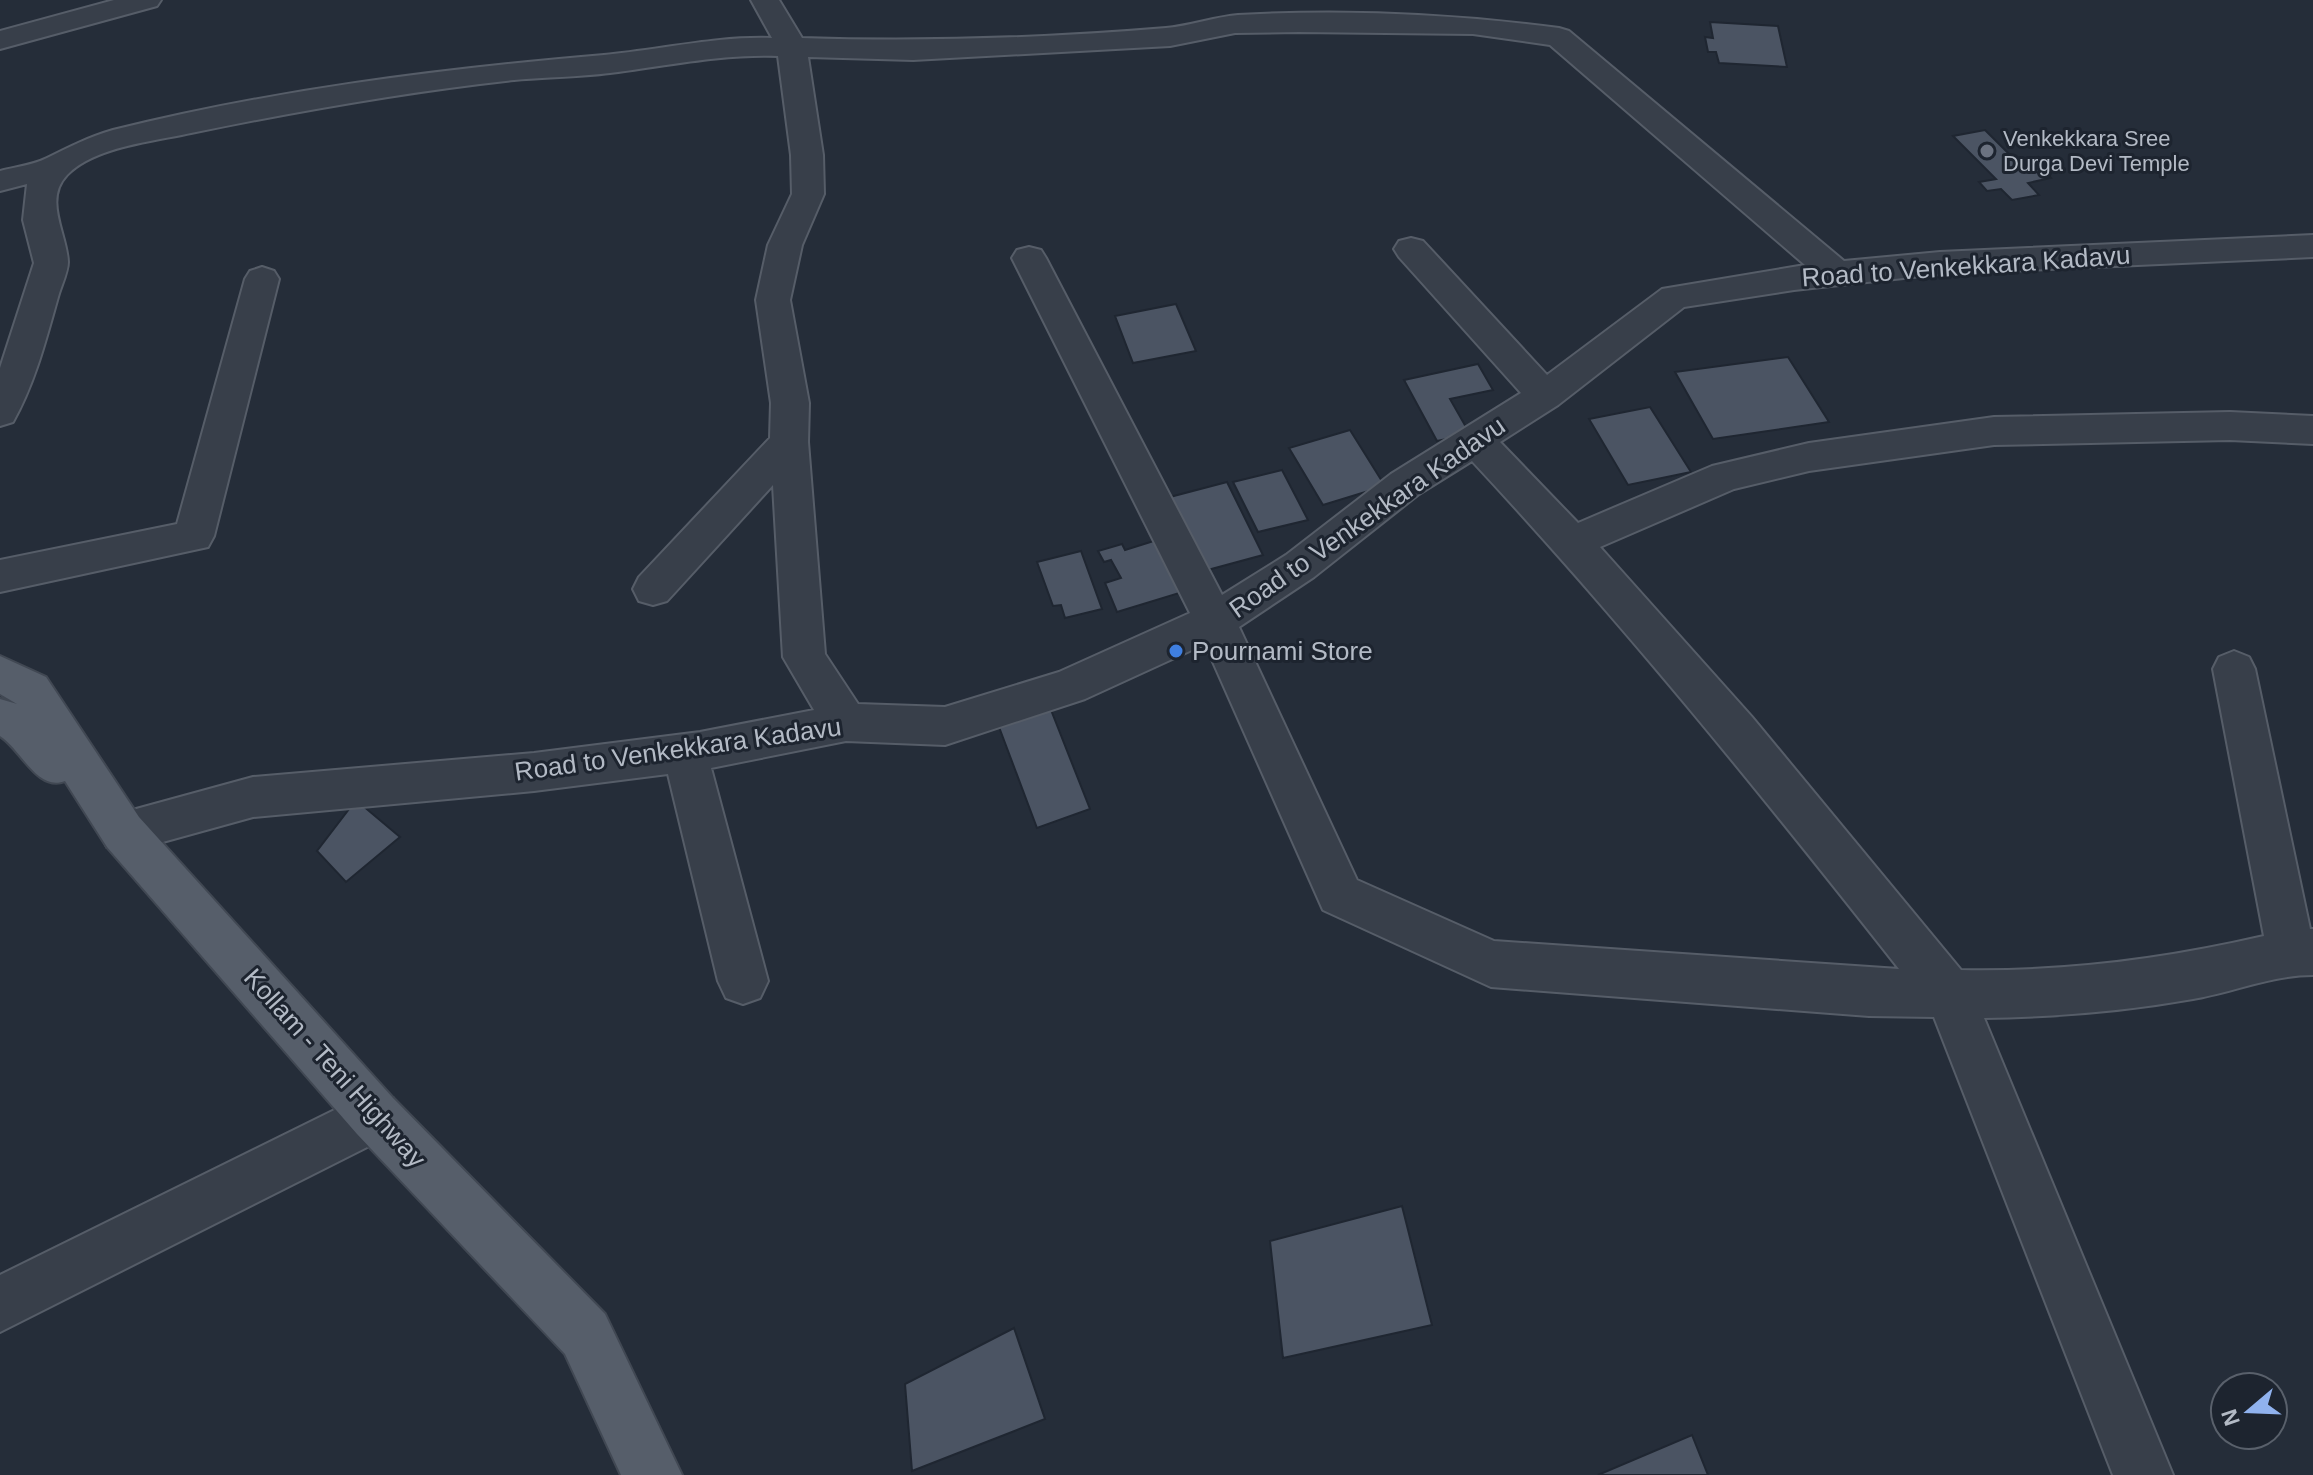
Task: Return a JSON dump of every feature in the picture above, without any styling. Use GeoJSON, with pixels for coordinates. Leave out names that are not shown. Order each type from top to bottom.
{"type":"FeatureCollection","features":[{"type":"Feature","properties":{"kind":"main road","name":"Kollam - Teni Highway"},"geometry":{"type":"LineString","coordinates":[[0,674],[31,690],[123,832],[375,1116],[585,1334],[652,1475]]}},
{"type":"Feature","properties":{"kind":"main road"},"geometry":{"type":"LineString","coordinates":[[0,717],[19,724],[123,832]]}},
{"type":"Feature","properties":{"kind":"street"},"geometry":{"type":"LineString","coordinates":[[0,40],[147,0]]}},
{"type":"Feature","properties":{"kind":"street"},"geometry":{"type":"LineString","coordinates":[[765,0],[792,46],[807,155],[808,194],[785,245],[773,300],[790,403],[789,442],[804,657],[846,722]]}},
{"type":"Feature","properties":{"kind":"street"},"geometry":{"type":"LineString","coordinates":[[0,181],[56,167],[77,153],[118,139],[283,105],[407,85],[515,71],[608,64],[701,50],[792,46],[913,51],[1170,37],[1235,12],[1374,22],[1473,25],[1559,37],[1837,274]]}},
{"type":"Feature","properties":{"kind":"street"},"geometry":{"type":"LineString","coordinates":[[0,412],[23,356],[51,263],[40,220],[43,185],[56,167]]}},
{"type":"Feature","properties":{"kind":"street","name":"Road to Venkekkara Kadavu"},"geometry":{"type":"LineString","coordinates":[[123,832],[253,797],[534,772],[685,752],[846,722],[945,726],[1070,686],[1215,621],[1300,566],[1405,484],[1545,396],[1674,297],[1940,263],[2313,246]]}},
{"type":"Feature","properties":{"kind":"street"},"geometry":{"type":"LineString","coordinates":[[1411,249],[1545,396]]}},
{"type":"Feature","properties":{"kind":"street"},"geometry":{"type":"LineString","coordinates":[[1029,258],[1215,621],[1340,895],[1491,964],[1869,992],[1950,994],[2087,988],[2193,976],[2302,952],[2234,669]]}},
{"type":"Feature","properties":{"kind":"street"},"geometry":{"type":"LineString","coordinates":[[0,576],[194,536],[262,279]]}},
{"type":"Feature","properties":{"kind":"street"},"geometry":{"type":"LineString","coordinates":[[1572,542],[1726,476],[1809,457],[1994,431],[2230,426],[2313,430]]}},
{"type":"Feature","properties":{"kind":"street"},"geometry":{"type":"LineString","coordinates":[[1475,440],[1572,542],[1736,730],[1950,994],[2143,1475]]}},
{"type":"Feature","properties":{"kind":"street"},"geometry":{"type":"LineString","coordinates":[[653,589],[789,442]]}},
{"type":"Feature","properties":{"kind":"street"},"geometry":{"type":"LineString","coordinates":[[685,752],[743,981]]}},
{"type":"Feature","properties":{"kind":"street"},"geometry":{"type":"LineString","coordinates":[[0,1304],[375,1116]]}},
{"type":"Feature","properties":{"kind":"building"},"geometry":{"type":"Polygon","coordinates":[[[1710,22],[1778,26],[1787,67],[1719,63],[1716,52],[1708,52],[1705,37],[1713,38],[1710,22]]]}},
{"type":"Feature","properties":{"kind":"building","name":"Venkekkara Sree Durga Devi Temple"},"geometry":{"type":"Polygon","coordinates":[[[1985,130],[2023,168],[2038,165],[2051,178],[2028,183],[2039,195],[2012,200],[2001,189],[1987,191],[1979,182],[1996,179],[1953,136],[1985,130]]]}},
{"type":"Feature","properties":{"kind":"building"},"geometry":{"type":"Polygon","coordinates":[[[1176,304],[1196,351],[1133,363],[1115,316],[1176,304]]]}},
{"type":"Feature","properties":{"kind":"building"},"geometry":{"type":"Polygon","coordinates":[[[1788,357],[1829,422],[1713,439],[1675,372],[1788,357]]]}},
{"type":"Feature","properties":{"kind":"building"},"geometry":{"type":"Polygon","coordinates":[[[1478,364],[1493,390],[1450,399],[1470,434],[1437,441],[1404,380],[1478,364]]]}},
{"type":"Feature","properties":{"kind":"building"},"geometry":{"type":"Polygon","coordinates":[[[1650,407],[1691,472],[1628,485],[1589,419],[1650,407]]]}},
{"type":"Feature","properties":{"kind":"building"},"geometry":{"type":"Polygon","coordinates":[[[1350,430],[1385,486],[1323,505],[1289,448],[1350,430]]]}},
{"type":"Feature","properties":{"kind":"building"},"geometry":{"type":"Polygon","coordinates":[[[1282,470],[1308,520],[1258,532],[1233,482],[1282,470]]]}},
{"type":"Feature","properties":{"kind":"building"},"geometry":{"type":"Polygon","coordinates":[[[1227,482],[1263,555],[1204,571],[1170,497],[1227,482]]]}},
{"type":"Feature","properties":{"kind":"building"},"geometry":{"type":"Polygon","coordinates":[[[1160,539],[1186,591],[1117,612],[1105,583],[1121,578],[1111,560],[1104,562],[1098,551],[1122,544],[1125,550],[1160,539]]]}},
{"type":"Feature","properties":{"kind":"building"},"geometry":{"type":"Polygon","coordinates":[[[1081,551],[1102,609],[1065,618],[1061,605],[1053,606],[1037,562],[1081,551]]]}},
{"type":"Feature","properties":{"kind":"building"},"geometry":{"type":"Polygon","coordinates":[[[1051,710],[1090,809],[1037,828],[999,727],[1051,710]]]}},
{"type":"Feature","properties":{"kind":"building"},"geometry":{"type":"Polygon","coordinates":[[[356,800],[400,837],[346,882],[317,851],[356,800]]]}},
{"type":"Feature","properties":{"kind":"building"},"geometry":{"type":"Polygon","coordinates":[[[1402,1206],[1432,1325],[1283,1358],[1270,1241],[1402,1206]]]}},
{"type":"Feature","properties":{"kind":"building"},"geometry":{"type":"Polygon","coordinates":[[[1014,1328],[1045,1419],[912,1471],[905,1384],[1014,1328]]]}},
{"type":"Feature","properties":{"kind":"building"},"geometry":{"type":"Polygon","coordinates":[[[1692,1435],[1708,1475],[1598,1475],[1692,1435]]]}},
{"type":"Feature","properties":{"kind":"place","name":"Venkekkara Sree Durga Devi Temple"},"geometry":{"type":"Point","coordinates":[1987,151]}},
{"type":"Feature","properties":{"kind":"place","name":"Pournami Store"},"geometry":{"type":"Point","coordinates":[1176,651]}}]}
